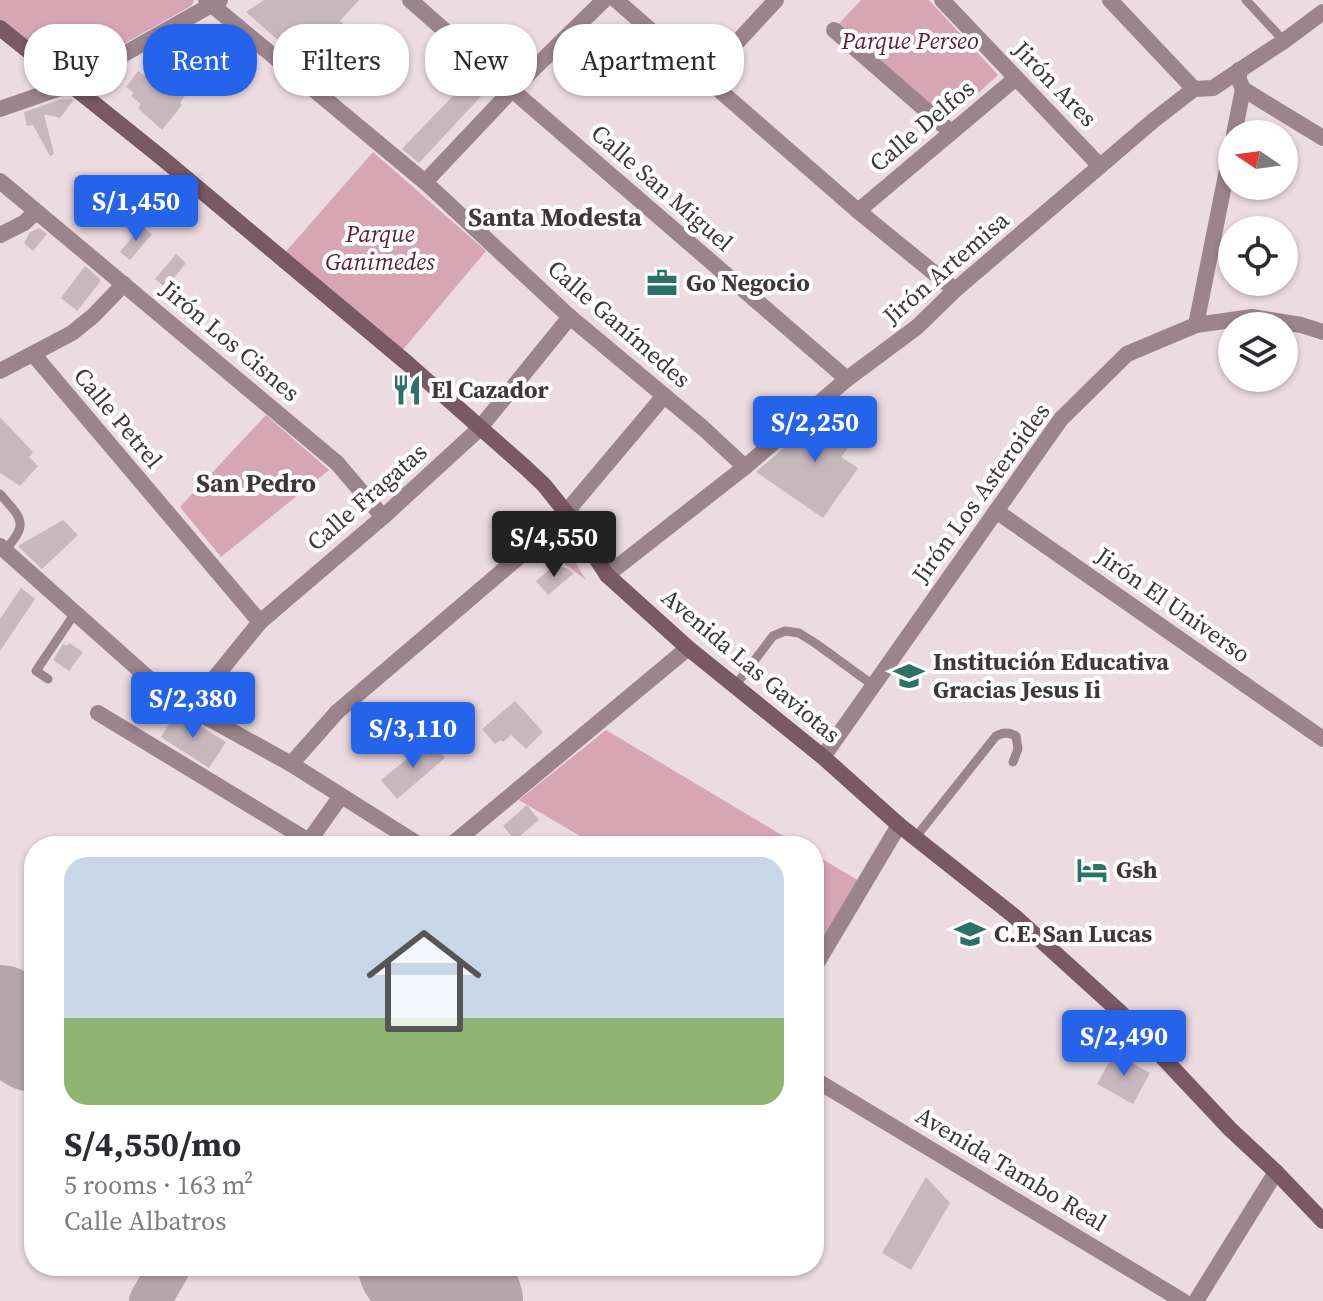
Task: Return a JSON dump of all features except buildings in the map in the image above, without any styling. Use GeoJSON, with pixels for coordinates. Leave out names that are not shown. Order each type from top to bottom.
{"type":"FeatureCollection","features":[{"type":"Feature","properties":{"kind":"street","name":"Calle San Miguel"},"geometry":{"type":"LineString","coordinates":[[410,0],[437,24]]}},
{"type":"Feature","properties":{"kind":"street"},"geometry":{"type":"LineString","coordinates":[[537,66],[604,0]]}},
{"type":"Feature","properties":{"kind":"street"},"geometry":{"type":"LineString","coordinates":[[616,0],[644,24]]}},
{"type":"Feature","properties":{"kind":"street"},"geometry":{"type":"LineString","coordinates":[[744,35],[776,0]]}},
{"type":"Feature","properties":{"kind":"street","name":"Jirón Ares"},"geometry":{"type":"LineString","coordinates":[[942,0],[1100,166]]}},
{"type":"Feature","properties":{"kind":"street"},"geometry":{"type":"LineString","coordinates":[[1110,0],[1194,89]]}},
{"type":"Feature","properties":{"kind":"street"},"geometry":{"type":"LineString","coordinates":[[127,52],[213,2]]}},
{"type":"Feature","properties":{"kind":"street","name":"Calle Ganímedes"},"geometry":{"type":"LineString","coordinates":[[213,2],[425,182],[570,317],[745,467]]}},
{"type":"Feature","properties":{"kind":"street","name":"Jirón Artemisa"},"geometry":{"type":"LineString","coordinates":[[607,575],[745,467],[847,379],[917,327],[955,290],[1154,120],[1194,89],[1213,88],[1323,12]]}},
{"type":"Feature","properties":{"kind":"street","name":"Avenida Las Gaviotas"},"geometry":{"type":"LineString","coordinates":[[0,28],[24,48]]}},
{"type":"Feature","properties":{"kind":"street"},"geometry":{"type":"LineString","coordinates":[[834,30],[951,132]]}},
{"type":"Feature","properties":{"kind":"street"},"geometry":{"type":"LineString","coordinates":[[1239,70],[1243,89],[1323,138]]}},
{"type":"Feature","properties":{"kind":"street","name":"Calle Delfos"},"geometry":{"type":"LineString","coordinates":[[858,211],[1016,78]]}},
{"type":"Feature","properties":{"kind":"street"},"geometry":{"type":"LineString","coordinates":[[1237,120],[1243,89]]}},
{"type":"Feature","properties":{"kind":"street"},"geometry":{"type":"LineString","coordinates":[[0,109],[37,96]]}},
{"type":"Feature","properties":{"kind":"street","name":"Avenida Las Gaviotas"},"geometry":{"type":"LineString","coordinates":[[83,96],[407,363],[544,485],[568,515],[607,575],[688,648],[823,757],[899,825],[1014,916],[1121,1013],[1230,1129],[1323,1221]]}},
{"type":"Feature","properties":{"kind":"street"},"geometry":{"type":"LineString","coordinates":[[425,182],[506,96]]}},
{"type":"Feature","properties":{"kind":"street","name":"Calle San Miguel"},"geometry":{"type":"LineString","coordinates":[[519,96],[847,379]]}},
{"type":"Feature","properties":{"kind":"street"},"geometry":{"type":"LineString","coordinates":[[727,96],[858,211],[955,290]]}},
{"type":"Feature","properties":{"kind":"street","name":"Jirón Los Cisnes"},"geometry":{"type":"LineString","coordinates":[[0,181],[337,463],[383,517]]}},
{"type":"Feature","properties":{"kind":"street"},"geometry":{"type":"LineString","coordinates":[[1196,325],[1221,200]]}},
{"type":"Feature","properties":{"kind":"street"},"geometry":{"type":"LineString","coordinates":[[0,235],[24,223],[36,212]]}},
{"type":"Feature","properties":{"kind":"street"},"geometry":{"type":"LineString","coordinates":[[0,371],[72,333],[124,284]]}},
{"type":"Feature","properties":{"kind":"street","name":"Calle Fragatas"},"geometry":{"type":"LineString","coordinates":[[190,708],[260,622],[383,517],[479,429],[570,317]]}},
{"type":"Feature","properties":{"kind":"street","name":"Jirón Los Asteroides"},"geometry":{"type":"LineString","coordinates":[[823,757],[1061,419],[1127,354],[1196,325],[1252,317],[1323,332]]}},
{"type":"Feature","properties":{"kind":"street","name":"Calle Petrel"},"geometry":{"type":"LineString","coordinates":[[33,354],[260,622]]}},
{"type":"Feature","properties":{"kind":"street"},"geometry":{"type":"LineString","coordinates":[[291,764],[337,712],[568,515],[573,504],[664,396]]}},
{"type":"Feature","properties":{"kind":"street","name":"Jirón El Universo"},"geometry":{"type":"LineString","coordinates":[[996,511],[1323,739]]}},
{"type":"Feature","properties":{"kind":"street"},"geometry":{"type":"LineString","coordinates":[[2,551],[146,676],[190,708],[291,764],[405,836]]}},
{"type":"Feature","properties":{"kind":"street"},"geometry":{"type":"LineString","coordinates":[[462,836],[688,648]]}},
{"type":"Feature","properties":{"kind":"street"},"geometry":{"type":"LineString","coordinates":[[98,713],[301,836]]}},
{"type":"Feature","properties":{"kind":"street"},"geometry":{"type":"LineString","coordinates":[[313,836],[341,796]]}},
{"type":"Feature","properties":{"kind":"street"},"geometry":{"type":"LineString","coordinates":[[824,951],[899,825]]}},
{"type":"Feature","properties":{"kind":"street","name":"Avenida Tambo Real"},"geometry":{"type":"LineString","coordinates":[[824,1085],[1183,1301]]}},
{"type":"Feature","properties":{"kind":"street"},"geometry":{"type":"LineString","coordinates":[[1196,1301],[1276,1172]]}},
{"type":"Feature","properties":{"kind":"lane"},"geometry":{"type":"LineString","coordinates":[[1246,0],[1284,41]]}},
{"type":"Feature","properties":{"kind":"lane"},"geometry":{"type":"LineString","coordinates":[[0,494],[21,521],[20,532],[2,551]]}},
{"type":"Feature","properties":{"kind":"lane"},"geometry":{"type":"LineString","coordinates":[[48,679],[36,671],[75,613]]}},
{"type":"Feature","properties":{"kind":"lane"},"geometry":{"type":"LineString","coordinates":[[735,686],[773,636],[785,631],[799,633],[873,685]]}},
{"type":"Feature","properties":{"kind":"lane"},"geometry":{"type":"LineString","coordinates":[[915,838],[996,736],[1003,732],[1016,736],[1018,749],[1013,762]]}},
{"type":"Feature","properties":{"kind":"green space"},"geometry":{"type":"Polygon","coordinates":[[[0,0],[194,0],[191,6],[159,24],[143,24],[143,33],[127,42],[127,24],[24,24],[24,38],[0,20],[0,0]]]}},
{"type":"Feature","properties":{"kind":"green space","name":"Parque Perseo"},"geometry":{"type":"Polygon","coordinates":[[[861,0],[929,0],[998,75],[942,126],[835,28],[861,0]]]}},
{"type":"Feature","properties":{"kind":"green space","name":"Parque Ganimedes"},"geometry":{"type":"Polygon","coordinates":[[[373,152],[486,251],[401,352],[283,255],[373,152]]]}},
{"type":"Feature","properties":{"kind":"green space"},"geometry":{"type":"Polygon","coordinates":[[[266,415],[329,470],[221,557],[180,507],[266,415]]]}},
{"type":"Feature","properties":{"kind":"green space"},"geometry":{"type":"Polygon","coordinates":[[[560,537],[586,580],[546,550],[560,537]]]}},
{"type":"Feature","properties":{"kind":"green space"},"geometry":{"type":"Polygon","coordinates":[[[606,730],[783,836],[580,836],[519,800],[606,730]]]}},
{"type":"Feature","properties":{"kind":"green space"},"geometry":{"type":"Polygon","coordinates":[[[824,860],[859,881],[824,940],[824,860]]]}},
{"type":"Feature","properties":{"kind":"taxiway"},"geometry":{"type":"LineString","coordinates":[[150,1301],[164,1276]]}},
{"type":"Feature","properties":{"kind":"runway"},"geometry":{"type":"LineString","coordinates":[[0,1018],[24,1033]]}},
{"type":"Feature","properties":{"kind":"runway"},"geometry":{"type":"LineString","coordinates":[[428,1276],[470,1301]]}},
{"type":"Feature","properties":{"kind":"place","name":"Go Negocio"},"geometry":{"type":"Point","coordinates":[662,283]}},
{"type":"Feature","properties":{"kind":"place","name":"El Cazador"},"geometry":{"type":"Point","coordinates":[407,390]}},
{"type":"Feature","properties":{"kind":"place","name":"Institución Educativa Gracias Jesus Ii"},"geometry":{"type":"Point","coordinates":[909,676]}},
{"type":"Feature","properties":{"kind":"place","name":"Gsh"},"geometry":{"type":"Point","coordinates":[1092,870]}},
{"type":"Feature","properties":{"kind":"place","name":"C.E. San Lucas"},"geometry":{"type":"Point","coordinates":[970,934]}},
{"type":"Feature","properties":{"kind":"district","name":"Santa Modesta"},"geometry":{"type":"Point","coordinates":[555,217]}},
{"type":"Feature","properties":{"kind":"district","name":"San Pedro"},"geometry":{"type":"Point","coordinates":[256,483]}}]}
